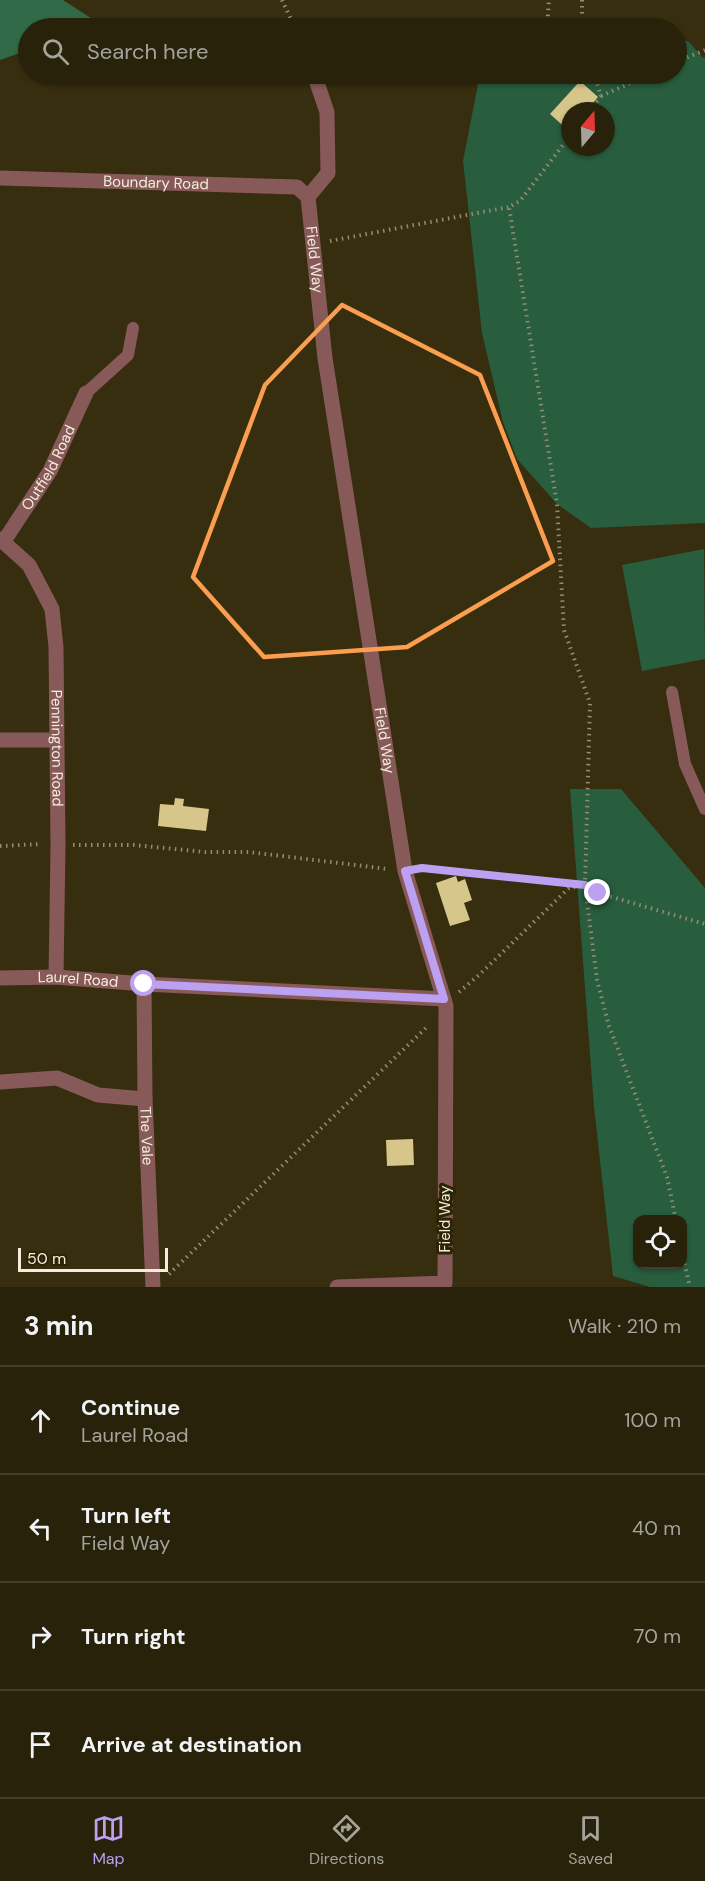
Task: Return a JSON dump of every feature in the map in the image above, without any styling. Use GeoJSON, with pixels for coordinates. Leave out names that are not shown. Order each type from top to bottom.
{"type":"FeatureCollection","features":[{"type":"Feature","properties":{"kind":"street"},"geometry":{"type":"LineString","coordinates":[[308,197],[328,173],[327,112],[317,84]]}},
{"type":"Feature","properties":{"kind":"street","name":"Boundary Road"},"geometry":{"type":"LineString","coordinates":[[0,178],[297,186],[308,197]]}},
{"type":"Feature","properties":{"kind":"street","name":"Field Way"},"geometry":{"type":"LineString","coordinates":[[308,197],[325,358],[405,871],[446,1006],[445,1283],[337,1287]]}},
{"type":"Feature","properties":{"kind":"street","name":"Outfield Road"},"geometry":{"type":"LineString","coordinates":[[2,540],[50,471],[86,393]]}},
{"type":"Feature","properties":{"kind":"street","name":"Pennington Road"},"geometry":{"type":"LineString","coordinates":[[2,540],[29,565],[52,609],[56,647],[58,845],[56,977]]}},
{"type":"Feature","properties":{"kind":"street"},"geometry":{"type":"LineString","coordinates":[[0,740],[56,740]]}},
{"type":"Feature","properties":{"kind":"street","name":"Laurel Road"},"geometry":{"type":"LineString","coordinates":[[0,978],[56,977],[144,984],[444,999]]}},
{"type":"Feature","properties":{"kind":"street","name":"The Vale"},"geometry":{"type":"LineString","coordinates":[[144,984],[145,1099],[157,1284]]}},
{"type":"Feature","properties":{"kind":"street"},"geometry":{"type":"LineString","coordinates":[[0,1082],[57,1078],[98,1095],[145,1099]]}},
{"type":"Feature","properties":{"kind":"lane"},"geometry":{"type":"LineString","coordinates":[[86,393],[128,355],[133,328]]}},
{"type":"Feature","properties":{"kind":"lane"},"geometry":{"type":"LineString","coordinates":[[672,692],[685,764],[705,808]]}},
{"type":"Feature","properties":{"kind":"path"},"geometry":{"type":"LineString","coordinates":[[282,0],[290,18]]}},
{"type":"Feature","properties":{"kind":"path"},"geometry":{"type":"LineString","coordinates":[[548,18],[549,0]]}},
{"type":"Feature","properties":{"kind":"path"},"geometry":{"type":"LineString","coordinates":[[582,0],[582,18]]}},
{"type":"Feature","properties":{"kind":"path"},"geometry":{"type":"LineString","coordinates":[[687,57],[705,50]]}},
{"type":"Feature","properties":{"kind":"path"},"geometry":{"type":"LineString","coordinates":[[597,84],[601,96]]}},
{"type":"Feature","properties":{"kind":"path"},"geometry":{"type":"LineString","coordinates":[[596,102],[601,96],[628,84]]}},
{"type":"Feature","properties":{"kind":"path"},"geometry":{"type":"LineString","coordinates":[[314,244],[509,207],[520,201],[561,148]]}},
{"type":"Feature","properties":{"kind":"path"},"geometry":{"type":"LineString","coordinates":[[509,207],[557,504],[564,630],[590,704],[585,885],[597,980],[606,1014],[667,1177],[675,1215]]}},
{"type":"Feature","properties":{"kind":"path"},"geometry":{"type":"LineString","coordinates":[[0,846],[134,846],[205,852],[249,852],[405,871],[422,868],[585,885],[598,893],[705,924]]}},
{"type":"Feature","properties":{"kind":"path"},"geometry":{"type":"LineString","coordinates":[[459,992],[569,888],[585,885]]}},
{"type":"Feature","properties":{"kind":"path"},"geometry":{"type":"LineString","coordinates":[[157,1284],[429,1026]]}},
{"type":"Feature","properties":{"kind":"path"},"geometry":{"type":"LineString","coordinates":[[686,1269],[690,1287]]}},
{"type":"Feature","properties":{"kind":"highlighted area"},"geometry":{"type":"Polygon","coordinates":[[[342,305],[480,375],[553,561],[407,647],[264,657],[193,577],[265,385],[342,305]]]}},
{"type":"Feature","properties":{"kind":"green space"},"geometry":{"type":"Polygon","coordinates":[[[0,0],[63,0],[91,18],[18,18],[18,54],[0,60],[0,0]]]}},
{"type":"Feature","properties":{"kind":"green space"},"geometry":{"type":"Polygon","coordinates":[[[687,41],[689,42],[705,58],[705,523],[591,528],[557,504],[517,459],[503,422],[482,333],[463,161],[478,84],[687,84],[687,41]]]}},
{"type":"Feature","properties":{"kind":"green space"},"geometry":{"type":"Polygon","coordinates":[[[704,549],[705,659],[642,671],[622,565],[704,549]]]}},
{"type":"Feature","properties":{"kind":"green space"},"geometry":{"type":"Polygon","coordinates":[[[570,789],[621,789],[705,888],[705,1287],[650,1287],[613,1276],[594,1107],[570,789]]]}},
{"type":"Feature","properties":{"kind":"building"},"geometry":{"type":"Polygon","coordinates":[[[577,84],[583,84],[598,97],[594,102],[561,102],[561,124],[550,114],[577,84]]]}},
{"type":"Feature","properties":{"kind":"building"},"geometry":{"type":"Polygon","coordinates":[[[175,798],[184,799],[183,806],[209,809],[206,831],[158,826],[160,804],[174,805],[175,798]]]}},
{"type":"Feature","properties":{"kind":"building"},"geometry":{"type":"Polygon","coordinates":[[[456,876],[458,882],[465,879],[472,900],[464,903],[470,920],[450,926],[436,883],[456,876]]]}},
{"type":"Feature","properties":{"kind":"building"},"geometry":{"type":"Polygon","coordinates":[[[413,1139],[414,1165],[387,1166],[386,1140],[413,1139]]]}},
{"type":"Feature","properties":{"kind":"route"},"geometry":{"type":"LineString","coordinates":[[144,984],[444,999],[405,871],[422,868],[585,885],[598,893]]}}]}
